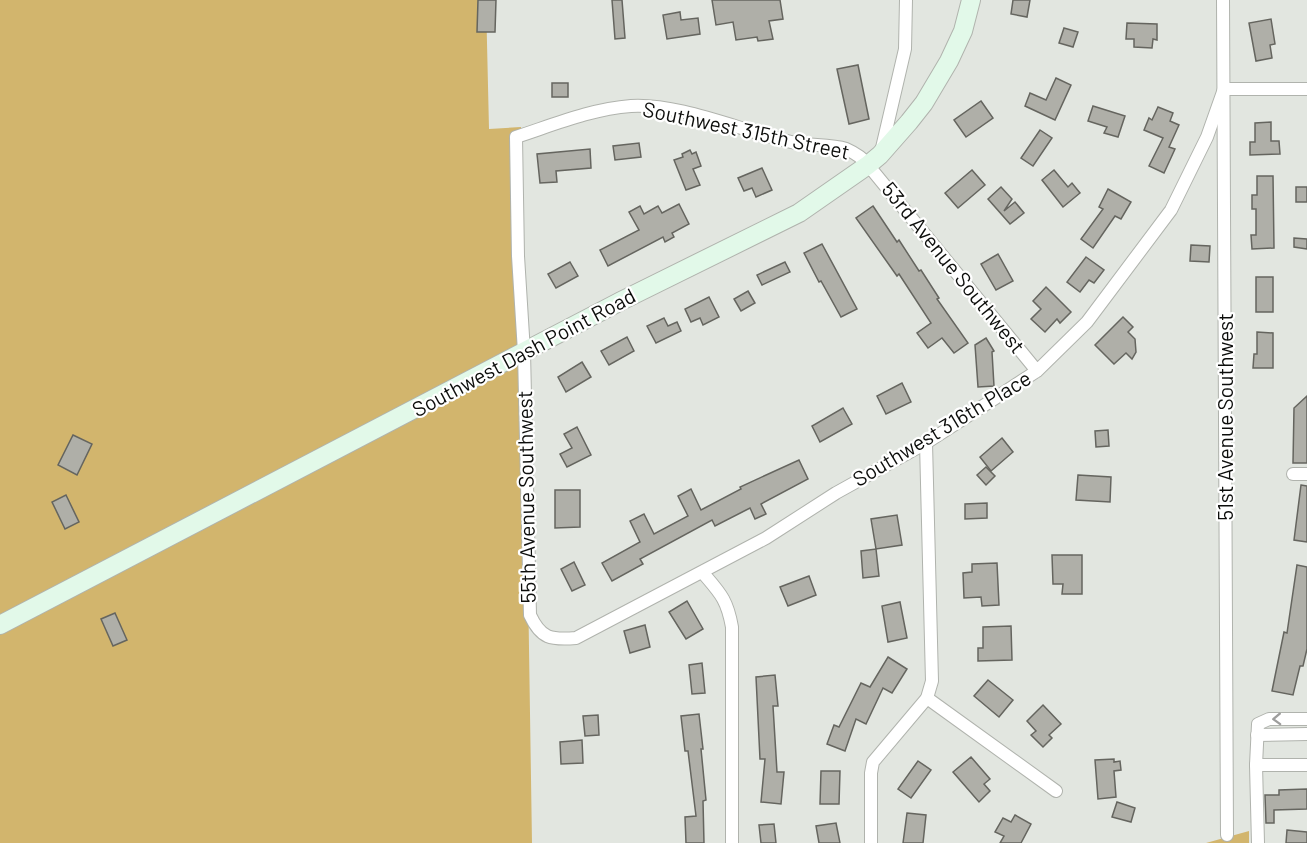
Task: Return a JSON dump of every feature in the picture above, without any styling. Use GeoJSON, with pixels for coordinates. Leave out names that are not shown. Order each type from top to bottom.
{"type":"FeatureCollection","features":[{"type":"Feature","properties":{"kind":"main road","name":"Southwest Dash Point Road"},"geometry":{"type":"LineString","coordinates":[[0,626],[524,352],[799,213],[874,160],[909,122],[938,82],[957,45],[971,0]]}},
{"type":"Feature","properties":{"kind":"street","name":"53rd Avenue Southwest"},"geometry":{"type":"LineString","coordinates":[[906,0],[905,49],[874,160],[1037,371]]}},
{"type":"Feature","properties":{"kind":"street","name":"51st Avenue Southwest"},"geometry":{"type":"LineString","coordinates":[[1223,0],[1227,835]]}},
{"type":"Feature","properties":{"kind":"street"},"geometry":{"type":"LineString","coordinates":[[1224,89],[1307,89]]}},
{"type":"Feature","properties":{"kind":"street","name":"Southwest 316th Place"},"geometry":{"type":"LineString","coordinates":[[544,635],[552,639],[576,638],[703,573],[766,538],[836,493],[926,443],[1037,371],[1087,322],[1171,210],[1207,137],[1224,89]]}},
{"type":"Feature","properties":{"kind":"street","name":"Southwest 315th Street"},"geometry":{"type":"LineString","coordinates":[[516,137],[600,110],[632,106],[658,108],[795,143],[844,148],[874,160]]}},
{"type":"Feature","properties":{"kind":"street","name":"55th Avenue Southwest"},"geometry":{"type":"LineString","coordinates":[[516,137],[518,256],[524,352],[528,599],[530,615],[535,626],[544,635]]}},
{"type":"Feature","properties":{"kind":"street"},"geometry":{"type":"LineString","coordinates":[[871,843],[873,762],[927,698],[932,681],[926,443]]}},
{"type":"Feature","properties":{"kind":"street"},"geometry":{"type":"LineString","coordinates":[[1293,474],[1307,474]]}},
{"type":"Feature","properties":{"kind":"street"},"geometry":{"type":"LineString","coordinates":[[703,573],[722,594],[729,608],[732,627],[732,843]]}},
{"type":"Feature","properties":{"kind":"street"},"geometry":{"type":"LineString","coordinates":[[927,698],[1056,791]]}},
{"type":"Feature","properties":{"kind":"street"},"geometry":{"type":"LineString","coordinates":[[1258,843],[1256,765],[1258,724],[1264,720],[1307,719]]}},
{"type":"Feature","properties":{"kind":"street"},"geometry":{"type":"LineString","coordinates":[[1257,735],[1307,734]]}},
{"type":"Feature","properties":{"kind":"street"},"geometry":{"type":"LineString","coordinates":[[1256,765],[1307,765]]}},
{"type":"Feature","properties":{"kind":"shaded area"},"geometry":{"type":"Polygon","coordinates":[[[0,0],[486,0],[489,129],[521,127],[532,843],[0,843],[0,0]]]}},
{"type":"Feature","properties":{"kind":"shaded area"},"geometry":{"type":"Polygon","coordinates":[[[1249,831],[1249,843],[1206,843],[1249,831]]]}},
{"type":"Feature","properties":{"kind":"building"},"geometry":{"type":"Polygon","coordinates":[[[478,0],[496,0],[495,32],[477,32],[478,0]]]}},
{"type":"Feature","properties":{"kind":"building"},"geometry":{"type":"Polygon","coordinates":[[[612,0],[622,0],[625,38],[615,39],[612,0]]]}},
{"type":"Feature","properties":{"kind":"building"},"geometry":{"type":"Polygon","coordinates":[[[712,0],[780,0],[783,19],[769,21],[773,39],[758,41],[757,37],[736,40],[733,22],[716,25],[712,0]]]}},
{"type":"Feature","properties":{"kind":"building"},"geometry":{"type":"Polygon","coordinates":[[[1013,0],[1030,0],[1027,17],[1011,14],[1013,0]]]}},
{"type":"Feature","properties":{"kind":"building"},"geometry":{"type":"Polygon","coordinates":[[[680,12],[681,20],[698,18],[700,34],[667,39],[663,15],[680,12]]]}},
{"type":"Feature","properties":{"kind":"building"},"geometry":{"type":"Polygon","coordinates":[[[1271,19],[1275,44],[1270,45],[1272,58],[1256,61],[1249,23],[1271,19]]]}},
{"type":"Feature","properties":{"kind":"building"},"geometry":{"type":"Polygon","coordinates":[[[1127,23],[1157,24],[1157,40],[1153,39],[1152,48],[1134,47],[1134,39],[1126,39],[1127,23]]]}},
{"type":"Feature","properties":{"kind":"building"},"geometry":{"type":"Polygon","coordinates":[[[1064,28],[1078,32],[1073,47],[1059,43],[1064,28]]]}},
{"type":"Feature","properties":{"kind":"building"},"geometry":{"type":"Polygon","coordinates":[[[858,65],[869,119],[849,124],[837,69],[858,65]]]}},
{"type":"Feature","properties":{"kind":"building"},"geometry":{"type":"Polygon","coordinates":[[[1056,78],[1071,85],[1055,120],[1025,106],[1030,93],[1046,100],[1056,78]]]}},
{"type":"Feature","properties":{"kind":"building"},"geometry":{"type":"Polygon","coordinates":[[[552,83],[568,83],[568,97],[552,97],[552,83]]]}},
{"type":"Feature","properties":{"kind":"building"},"geometry":{"type":"Polygon","coordinates":[[[981,101],[993,118],[966,137],[954,120],[981,101]]]}},
{"type":"Feature","properties":{"kind":"building"},"geometry":{"type":"Polygon","coordinates":[[[1093,106],[1125,116],[1118,137],[1104,133],[1107,127],[1088,121],[1093,106]]]}},
{"type":"Feature","properties":{"kind":"building"},"geometry":{"type":"Polygon","coordinates":[[[1158,107],[1173,113],[1170,121],[1179,125],[1169,147],[1175,149],[1164,173],[1149,166],[1163,138],[1144,130],[1149,118],[1152,120],[1158,107]]]}},
{"type":"Feature","properties":{"kind":"building"},"geometry":{"type":"Polygon","coordinates":[[[1271,122],[1271,141],[1279,141],[1280,154],[1250,155],[1250,142],[1255,142],[1255,123],[1271,122]]]}},
{"type":"Feature","properties":{"kind":"building"},"geometry":{"type":"Polygon","coordinates":[[[1040,130],[1052,138],[1033,166],[1021,158],[1040,130]]]}},
{"type":"Feature","properties":{"kind":"building"},"geometry":{"type":"Polygon","coordinates":[[[639,143],[641,157],[615,160],[613,146],[639,143]]]}},
{"type":"Feature","properties":{"kind":"building"},"geometry":{"type":"Polygon","coordinates":[[[590,149],[591,168],[556,171],[557,182],[540,183],[537,154],[590,149]]]}},
{"type":"Feature","properties":{"kind":"building"},"geometry":{"type":"Polygon","coordinates":[[[690,150],[692,154],[696,152],[701,166],[693,169],[700,185],[686,190],[674,160],[683,157],[682,154],[690,150]]]}},
{"type":"Feature","properties":{"kind":"building"},"geometry":{"type":"Polygon","coordinates":[[[762,168],[772,190],[756,197],[752,188],[744,191],[738,178],[762,168]]]}},
{"type":"Feature","properties":{"kind":"building"},"geometry":{"type":"Polygon","coordinates":[[[972,170],[985,185],[958,208],[945,193],[972,170]]]}},
{"type":"Feature","properties":{"kind":"building"},"geometry":{"type":"Polygon","coordinates":[[[1054,170],[1068,187],[1072,183],[1080,193],[1063,207],[1042,180],[1054,170]]]}},
{"type":"Feature","properties":{"kind":"building"},"geometry":{"type":"Polygon","coordinates":[[[1257,176],[1273,176],[1274,248],[1252,249],[1251,235],[1256,235],[1256,209],[1252,209],[1252,195],[1257,195],[1257,176]]]}},
{"type":"Feature","properties":{"kind":"building"},"geometry":{"type":"Polygon","coordinates":[[[1001,187],[1012,199],[1004,211],[1015,202],[1024,213],[1010,224],[988,199],[1001,187]]]}},
{"type":"Feature","properties":{"kind":"building"},"geometry":{"type":"Polygon","coordinates":[[[1296,187],[1307,187],[1307,202],[1296,202],[1296,187]]]}},
{"type":"Feature","properties":{"kind":"building"},"geometry":{"type":"Polygon","coordinates":[[[1108,189],[1131,202],[1121,219],[1115,216],[1093,248],[1081,239],[1103,209],[1099,207],[1108,189]]]}},
{"type":"Feature","properties":{"kind":"building"},"geometry":{"type":"Polygon","coordinates":[[[679,204],[689,224],[672,233],[674,237],[665,242],[663,237],[608,266],[600,250],[639,230],[629,212],[640,206],[644,214],[658,206],[662,213],[679,204]]]}},
{"type":"Feature","properties":{"kind":"building"},"geometry":{"type":"Polygon","coordinates":[[[873,206],[897,242],[899,240],[919,271],[921,270],[939,298],[937,299],[968,343],[954,353],[942,338],[928,348],[917,333],[931,323],[899,274],[897,276],[856,218],[873,206]]]}},
{"type":"Feature","properties":{"kind":"building"},"geometry":{"type":"Polygon","coordinates":[[[1294,238],[1307,239],[1307,249],[1294,247],[1294,238]]]}},
{"type":"Feature","properties":{"kind":"building"},"geometry":{"type":"Polygon","coordinates":[[[822,244],[857,309],[841,317],[804,253],[822,244]]]}},
{"type":"Feature","properties":{"kind":"building"},"geometry":{"type":"Polygon","coordinates":[[[1191,245],[1210,246],[1209,262],[1190,261],[1191,245]]]}},
{"type":"Feature","properties":{"kind":"building"},"geometry":{"type":"Polygon","coordinates":[[[998,254],[1013,281],[996,290],[981,264],[998,254]]]}},
{"type":"Feature","properties":{"kind":"building"},"geometry":{"type":"Polygon","coordinates":[[[1086,257],[1104,270],[1094,283],[1089,280],[1080,292],[1067,282],[1086,257]]]}},
{"type":"Feature","properties":{"kind":"building"},"geometry":{"type":"Polygon","coordinates":[[[570,262],[578,276],[556,288],[548,274],[570,262]]]}},
{"type":"Feature","properties":{"kind":"building"},"geometry":{"type":"Polygon","coordinates":[[[785,262],[790,272],[762,285],[757,275],[785,262]]]}},
{"type":"Feature","properties":{"kind":"building"},"geometry":{"type":"Polygon","coordinates":[[[1256,277],[1273,277],[1273,312],[1256,312],[1256,277]]]}},
{"type":"Feature","properties":{"kind":"building"},"geometry":{"type":"Polygon","coordinates":[[[1046,287],[1071,312],[1060,323],[1057,319],[1045,332],[1031,319],[1041,309],[1033,301],[1046,287]]]}},
{"type":"Feature","properties":{"kind":"building"},"geometry":{"type":"Polygon","coordinates":[[[748,291],[755,303],[741,311],[734,299],[748,291]]]}},
{"type":"Feature","properties":{"kind":"building"},"geometry":{"type":"Polygon","coordinates":[[[709,297],[719,317],[703,325],[700,318],[691,322],[685,309],[709,297]]]}},
{"type":"Feature","properties":{"kind":"building"},"geometry":{"type":"Polygon","coordinates":[[[1123,317],[1133,327],[1128,332],[1135,339],[1136,352],[1132,359],[1126,353],[1114,364],[1095,345],[1123,317]]]}},
{"type":"Feature","properties":{"kind":"building"},"geometry":{"type":"Polygon","coordinates":[[[664,318],[668,326],[677,322],[681,331],[656,343],[647,326],[664,318]]]}},
{"type":"Feature","properties":{"kind":"building"},"geometry":{"type":"Polygon","coordinates":[[[1257,332],[1273,333],[1273,368],[1253,368],[1254,354],[1257,354],[1257,332]]]}},
{"type":"Feature","properties":{"kind":"building"},"geometry":{"type":"Polygon","coordinates":[[[627,337],[634,351],[609,365],[601,351],[627,337]]]}},
{"type":"Feature","properties":{"kind":"building"},"geometry":{"type":"Polygon","coordinates":[[[986,338],[994,351],[992,352],[994,386],[978,387],[975,345],[986,338]]]}},
{"type":"Feature","properties":{"kind":"building"},"geometry":{"type":"Polygon","coordinates":[[[582,362],[591,377],[566,392],[558,377],[582,362]]]}},
{"type":"Feature","properties":{"kind":"building"},"geometry":{"type":"Polygon","coordinates":[[[902,383],[911,402],[886,414],[877,396],[902,383]]]}},
{"type":"Feature","properties":{"kind":"building"},"geometry":{"type":"Polygon","coordinates":[[[1307,396],[1307,463],[1293,463],[1294,408],[1307,396]]]}},
{"type":"Feature","properties":{"kind":"building"},"geometry":{"type":"Polygon","coordinates":[[[843,408],[852,424],[820,442],[812,426],[843,408]]]}},
{"type":"Feature","properties":{"kind":"building"},"geometry":{"type":"Polygon","coordinates":[[[577,427],[591,455],[567,467],[560,454],[572,448],[564,434],[577,427]]]}},
{"type":"Feature","properties":{"kind":"building"},"geometry":{"type":"Polygon","coordinates":[[[1108,430],[1109,446],[1096,447],[1095,431],[1108,430]]]}},
{"type":"Feature","properties":{"kind":"building"},"geometry":{"type":"Polygon","coordinates":[[[73,435],[92,444],[77,475],[58,465],[73,435]]]}},
{"type":"Feature","properties":{"kind":"building"},"geometry":{"type":"Polygon","coordinates":[[[1002,438],[1013,452],[991,471],[980,457],[1002,438]]]}},
{"type":"Feature","properties":{"kind":"building"},"geometry":{"type":"Polygon","coordinates":[[[799,460],[808,479],[761,504],[766,514],[755,519],[750,508],[715,526],[712,520],[640,559],[643,564],[612,581],[602,563],[640,542],[630,521],[644,514],[654,534],[688,516],[678,496],[691,489],[701,510],[741,489],[740,487],[799,460]]]}},
{"type":"Feature","properties":{"kind":"building"},"geometry":{"type":"Polygon","coordinates":[[[986,467],[995,476],[986,485],[977,475],[986,467]]]}},
{"type":"Feature","properties":{"kind":"building"},"geometry":{"type":"Polygon","coordinates":[[[1078,475],[1111,477],[1110,502],[1076,500],[1078,475]]]}},
{"type":"Feature","properties":{"kind":"building"},"geometry":{"type":"Polygon","coordinates":[[[1301,485],[1307,486],[1307,542],[1294,540],[1301,485]]]}},
{"type":"Feature","properties":{"kind":"building"},"geometry":{"type":"Polygon","coordinates":[[[555,490],[580,490],[580,527],[555,528],[555,490]]]}},
{"type":"Feature","properties":{"kind":"building"},"geometry":{"type":"Polygon","coordinates":[[[66,495],[79,522],[65,529],[52,502],[66,495]]]}},
{"type":"Feature","properties":{"kind":"building"},"geometry":{"type":"Polygon","coordinates":[[[987,503],[987,518],[965,519],[965,504],[987,503]]]}},
{"type":"Feature","properties":{"kind":"building"},"geometry":{"type":"Polygon","coordinates":[[[897,515],[902,545],[876,549],[871,519],[897,515]]]}},
{"type":"Feature","properties":{"kind":"building"},"geometry":{"type":"Polygon","coordinates":[[[876,549],[879,576],[863,578],[861,551],[876,549]]]}},
{"type":"Feature","properties":{"kind":"building"},"geometry":{"type":"Polygon","coordinates":[[[1052,555],[1082,555],[1082,594],[1062,594],[1063,584],[1053,584],[1052,555]]]}},
{"type":"Feature","properties":{"kind":"building"},"geometry":{"type":"Polygon","coordinates":[[[574,562],[585,585],[572,591],[561,569],[574,562]]]}},
{"type":"Feature","properties":{"kind":"building"},"geometry":{"type":"Polygon","coordinates":[[[997,563],[999,605],[982,606],[981,597],[964,598],[963,573],[972,572],[972,564],[997,563]]]}},
{"type":"Feature","properties":{"kind":"building"},"geometry":{"type":"Polygon","coordinates":[[[1297,565],[1307,567],[1307,649],[1293,695],[1272,691],[1284,632],[1287,633],[1297,565]]]}},
{"type":"Feature","properties":{"kind":"building"},"geometry":{"type":"Polygon","coordinates":[[[809,576],[816,595],[788,606],[780,587],[809,576]]]}},
{"type":"Feature","properties":{"kind":"building"},"geometry":{"type":"Polygon","coordinates":[[[687,601],[703,629],[686,639],[669,612],[687,601]]]}},
{"type":"Feature","properties":{"kind":"building"},"geometry":{"type":"Polygon","coordinates":[[[900,602],[907,638],[888,642],[882,606],[900,602]]]}},
{"type":"Feature","properties":{"kind":"building"},"geometry":{"type":"Polygon","coordinates":[[[115,613],[127,640],[113,646],[101,619],[115,613]]]}},
{"type":"Feature","properties":{"kind":"building"},"geometry":{"type":"Polygon","coordinates":[[[645,625],[650,647],[630,653],[624,631],[645,625]]]}},
{"type":"Feature","properties":{"kind":"building"},"geometry":{"type":"Polygon","coordinates":[[[1011,626],[1012,660],[978,661],[978,648],[983,648],[983,627],[1011,626]]]}},
{"type":"Feature","properties":{"kind":"building"},"geometry":{"type":"Polygon","coordinates":[[[888,657],[907,669],[892,693],[883,688],[866,724],[856,719],[845,751],[827,744],[834,725],[839,727],[861,683],[870,687],[888,657]]]}},
{"type":"Feature","properties":{"kind":"building"},"geometry":{"type":"Polygon","coordinates":[[[702,663],[705,693],[692,694],[689,665],[702,663]]]}},
{"type":"Feature","properties":{"kind":"building"},"geometry":{"type":"Polygon","coordinates":[[[775,675],[778,706],[773,706],[777,772],[784,772],[781,804],[761,802],[765,759],[760,759],[756,677],[775,675]]]}},
{"type":"Feature","properties":{"kind":"building"},"geometry":{"type":"Polygon","coordinates":[[[988,680],[1013,700],[999,717],[974,696],[988,680]]]}},
{"type":"Feature","properties":{"kind":"building"},"geometry":{"type":"Polygon","coordinates":[[[1043,705],[1061,724],[1049,735],[1052,738],[1043,747],[1031,735],[1036,731],[1027,721],[1043,705]]]}},
{"type":"Feature","properties":{"kind":"building"},"geometry":{"type":"Polygon","coordinates":[[[699,714],[706,800],[703,801],[704,843],[686,843],[685,817],[696,816],[681,716],[699,714]]]}},
{"type":"Feature","properties":{"kind":"building"},"geometry":{"type":"Polygon","coordinates":[[[598,715],[599,735],[585,736],[583,716],[598,715]]]}},
{"type":"Feature","properties":{"kind":"building"},"geometry":{"type":"Polygon","coordinates":[[[582,740],[583,763],[561,764],[560,742],[582,740]]]}},
{"type":"Feature","properties":{"kind":"building"},"geometry":{"type":"Polygon","coordinates":[[[971,757],[990,779],[984,784],[990,791],[979,802],[953,772],[971,757]]]}},
{"type":"Feature","properties":{"kind":"building"},"geometry":{"type":"Polygon","coordinates":[[[1114,759],[1114,762],[1120,761],[1121,770],[1114,771],[1116,797],[1098,799],[1095,760],[1114,759]]]}},
{"type":"Feature","properties":{"kind":"building"},"geometry":{"type":"Polygon","coordinates":[[[918,761],[931,770],[911,798],[898,789],[918,761]]]}},
{"type":"Feature","properties":{"kind":"building"},"geometry":{"type":"Polygon","coordinates":[[[821,771],[840,771],[839,804],[820,804],[821,771]]]}},
{"type":"Feature","properties":{"kind":"building"},"geometry":{"type":"Polygon","coordinates":[[[1307,789],[1307,809],[1274,810],[1274,823],[1266,823],[1265,795],[1279,795],[1279,790],[1307,789]]]}},
{"type":"Feature","properties":{"kind":"building"},"geometry":{"type":"Polygon","coordinates":[[[1117,802],[1135,808],[1131,822],[1112,817],[1117,802]]]}},
{"type":"Feature","properties":{"kind":"building"},"geometry":{"type":"Polygon","coordinates":[[[907,813],[926,815],[923,843],[903,843],[907,813]]]}},
{"type":"Feature","properties":{"kind":"building"},"geometry":{"type":"Polygon","coordinates":[[[1015,815],[1031,824],[1021,843],[1000,843],[1004,836],[995,832],[1003,818],[1011,822],[1015,815]]]}},
{"type":"Feature","properties":{"kind":"building"},"geometry":{"type":"Polygon","coordinates":[[[836,823],[840,843],[819,843],[816,826],[836,823]]]}},
{"type":"Feature","properties":{"kind":"building"},"geometry":{"type":"Polygon","coordinates":[[[774,824],[776,843],[761,843],[759,825],[774,824]]]}},
{"type":"Feature","properties":{"kind":"building"},"geometry":{"type":"Polygon","coordinates":[[[1287,830],[1307,832],[1307,843],[1286,843],[1287,830]]]}}]}
